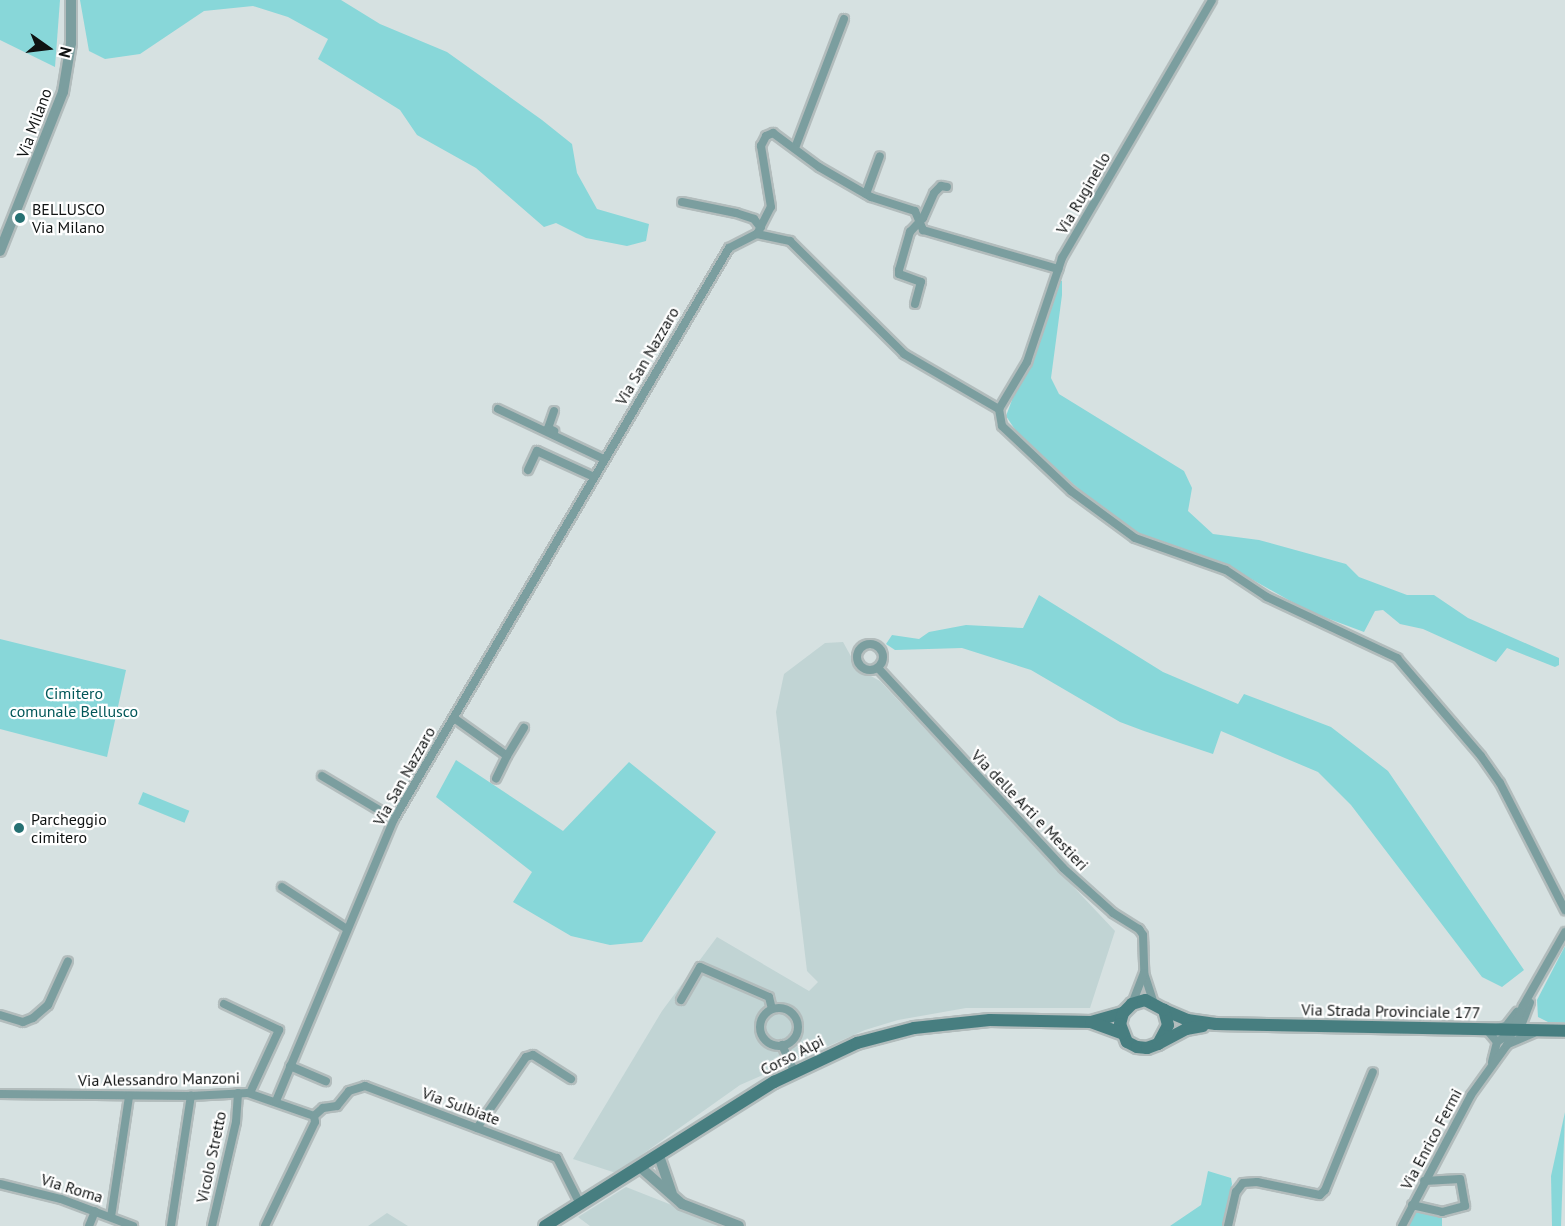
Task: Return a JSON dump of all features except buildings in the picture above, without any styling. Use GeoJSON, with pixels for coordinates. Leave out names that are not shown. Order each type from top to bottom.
{"type":"FeatureCollection","features":[{"type":"Feature","properties":{"kind":"main road","name":"Via Strada Provinciale 177"},"geometry":{"type":"LineString","coordinates":[[1132,1004],[1159,1006],[1187,1020],[1216,1024],[1565,1031]]}},
{"type":"Feature","properties":{"kind":"main road"},"geometry":{"type":"LineString","coordinates":[[1132,1004],[1123,1013],[1122,1033],[1137,1047],[1158,1044],[1168,1025],[1159,1006]]}},
{"type":"Feature","properties":{"kind":"main road","name":"Corso Alpi"},"geometry":{"type":"LineString","coordinates":[[544,1226],[794,1071],[857,1043],[914,1028],[990,1020],[1091,1022],[1123,1013]]}},
{"type":"Feature","properties":{"kind":"main road","name":"Corso Alpi"},"geometry":{"type":"LineString","coordinates":[[1091,1022],[1122,1033]]}},
{"type":"Feature","properties":{"kind":"main road","name":"Via Strada Provinciale 177"},"geometry":{"type":"LineString","coordinates":[[1158,1044],[1186,1029],[1216,1024]]}},
{"type":"Feature","properties":{"kind":"street","name":"Via Milano"},"geometry":{"type":"LineString","coordinates":[[0,251],[63,92],[71,42],[71,0]]}},
{"type":"Feature","properties":{"kind":"street","name":"Via Ruginello"},"geometry":{"type":"LineString","coordinates":[[999,409],[1027,362],[1058,269],[1212,0]]}},
{"type":"Feature","properties":{"kind":"street"},"geometry":{"type":"LineString","coordinates":[[795,148],[844,19]]}},
{"type":"Feature","properties":{"kind":"street"},"geometry":{"type":"LineString","coordinates":[[759,231],[770,214],[771,200],[762,140],[773,133],[869,195],[915,212],[928,232],[1058,269]]}},
{"type":"Feature","properties":{"kind":"street"},"geometry":{"type":"LineString","coordinates":[[869,195],[880,156]]}},
{"type":"Feature","properties":{"kind":"street"},"geometry":{"type":"LineString","coordinates":[[915,304],[921,282],[899,274],[899,270],[910,232],[920,222],[934,193],[941,186],[947,187]]}},
{"type":"Feature","properties":{"kind":"street"},"geometry":{"type":"LineString","coordinates":[[682,202],[754,219],[759,231],[790,241],[904,354],[999,409],[1002,426],[1071,491],[1121,529],[1165,551],[1226,570],[1290,607],[1382,648],[1408,669],[1500,783],[1565,910]]}},
{"type":"Feature","properties":{"kind":"street","name":"Via San Nazzaro"},"geometry":{"type":"LineString","coordinates":[[276,1101],[394,819],[722,257],[737,241],[759,231]]}},
{"type":"Feature","properties":{"kind":"street"},"geometry":{"type":"LineString","coordinates":[[498,409],[605,457]]}},
{"type":"Feature","properties":{"kind":"street"},"geometry":{"type":"LineString","coordinates":[[554,411],[548,428],[605,457]]}},
{"type":"Feature","properties":{"kind":"street"},"geometry":{"type":"LineString","coordinates":[[528,470],[537,451],[594,477]]}},
{"type":"Feature","properties":{"kind":"street","name":"Via delle Arti e Mestieri"},"geometry":{"type":"LineString","coordinates":[[878,668],[1063,868],[1113,914],[1138,929],[1143,935],[1144,973],[1132,1004]]}},
{"type":"Feature","properties":{"kind":"street"},"geometry":{"type":"LineString","coordinates":[[454,718],[507,756]]}},
{"type":"Feature","properties":{"kind":"street"},"geometry":{"type":"LineString","coordinates":[[496,778],[524,728]]}},
{"type":"Feature","properties":{"kind":"street"},"geometry":{"type":"LineString","coordinates":[[322,776],[394,819]]}},
{"type":"Feature","properties":{"kind":"street"},"geometry":{"type":"LineString","coordinates":[[282,887],[347,929]]}},
{"type":"Feature","properties":{"kind":"street","name":"Via Enrico Fermi"},"geometry":{"type":"LineString","coordinates":[[1402,1226],[1471,1095],[1507,1045],[1536,984],[1565,932]]}},
{"type":"Feature","properties":{"kind":"street"},"geometry":{"type":"LineString","coordinates":[[0,1015],[23,1022],[33,1018],[48,1005],[68,961]]}},
{"type":"Feature","properties":{"kind":"street"},"geometry":{"type":"LineString","coordinates":[[681,1000],[700,967],[769,997],[772,1009]]}},
{"type":"Feature","properties":{"kind":"street","name":"Via delle Arti e Mestieri"},"geometry":{"type":"LineString","coordinates":[[1144,973],[1159,1006]]}},
{"type":"Feature","properties":{"kind":"street"},"geometry":{"type":"LineString","coordinates":[[224,1004],[279,1030],[250,1093]]}},
{"type":"Feature","properties":{"kind":"street"},"geometry":{"type":"LineString","coordinates":[[1526,1007],[1532,1022],[1545,1031]]}},
{"type":"Feature","properties":{"kind":"street","name":"Via Enrico Fermi"},"geometry":{"type":"LineString","coordinates":[[1487,1030],[1506,1026],[1526,1007]]}},
{"type":"Feature","properties":{"kind":"street"},"geometry":{"type":"LineString","coordinates":[[772,1009],[792,1013],[798,1025],[794,1038],[782,1045],[769,1042],[761,1032],[762,1018],[772,1009]]}},
{"type":"Feature","properties":{"kind":"street"},"geometry":{"type":"LineString","coordinates":[[1487,1030],[1497,1042],[1515,1030]]}},
{"type":"Feature","properties":{"kind":"street"},"geometry":{"type":"LineString","coordinates":[[1507,1045],[1545,1031]]}},
{"type":"Feature","properties":{"kind":"street","name":"Via Enrico Fermi"},"geometry":{"type":"LineString","coordinates":[[1491,1068],[1497,1042]]}},
{"type":"Feature","properties":{"kind":"street"},"geometry":{"type":"LineString","coordinates":[[782,1045],[794,1071]]}},
{"type":"Feature","properties":{"kind":"street"},"geometry":{"type":"LineString","coordinates":[[477,1128],[526,1057],[532,1055],[571,1079]]}},
{"type":"Feature","properties":{"kind":"street"},"geometry":{"type":"LineString","coordinates":[[290,1066],[326,1081]]}},
{"type":"Feature","properties":{"kind":"street"},"geometry":{"type":"LineString","coordinates":[[1228,1226],[1236,1192],[1243,1183],[1257,1182],[1320,1195],[1325,1190],[1373,1072]]}},
{"type":"Feature","properties":{"kind":"street","name":"Via Sulbiate"},"geometry":{"type":"LineString","coordinates":[[314,1116],[323,1108],[337,1106],[349,1091],[364,1086],[557,1158],[580,1204]]}},
{"type":"Feature","properties":{"kind":"street","name":"Vicolo Stretto"},"geometry":{"type":"LineString","coordinates":[[212,1226],[236,1122],[238,1093]]}},
{"type":"Feature","properties":{"kind":"street","name":"Via Alessandro Manzoni"},"geometry":{"type":"LineString","coordinates":[[0,1094],[191,1096],[250,1093],[314,1116]]}},
{"type":"Feature","properties":{"kind":"street"},"geometry":{"type":"LineString","coordinates":[[111,1217],[129,1096]]}},
{"type":"Feature","properties":{"kind":"street"},"geometry":{"type":"LineString","coordinates":[[171,1226],[191,1096]]}},
{"type":"Feature","properties":{"kind":"street"},"geometry":{"type":"LineString","coordinates":[[265,1226],[315,1122],[314,1116]]}},
{"type":"Feature","properties":{"kind":"street"},"geometry":{"type":"LineString","coordinates":[[659,1156],[672,1194]]}},
{"type":"Feature","properties":{"kind":"street"},"geometry":{"type":"LineString","coordinates":[[640,1167],[686,1206],[739,1226]]}},
{"type":"Feature","properties":{"kind":"street"},"geometry":{"type":"LineString","coordinates":[[1412,1205],[1442,1212],[1465,1206],[1460,1179],[1425,1181]]}},
{"type":"Feature","properties":{"kind":"street","name":"Via Roma"},"geometry":{"type":"LineString","coordinates":[[0,1184],[95,1211],[133,1226]]}},
{"type":"Feature","properties":{"kind":"street"},"geometry":{"type":"LineString","coordinates":[[89,1226],[95,1211]]}},
{"type":"Feature","properties":{"kind":"shaded area"},"geometry":{"type":"Polygon","coordinates":[[[843,642],[858,669],[880,681],[1115,931],[1090,1008],[966,1008],[898,1020],[865,1030],[740,1085],[616,1173],[573,1159],[662,1011],[717,937],[809,991],[818,982],[807,971],[776,712],[784,674],[825,643],[843,642]]]}},
{"type":"Feature","properties":{"kind":"shaded area"},"geometry":{"type":"Polygon","coordinates":[[[626,1187],[725,1226],[590,1226],[578,1217],[626,1187]]]}},
{"type":"Feature","properties":{"kind":"shaded area"},"geometry":{"type":"Polygon","coordinates":[[[387,1213],[408,1226],[368,1226],[387,1213]]]}},
{"type":"Feature","properties":{"kind":"green space"},"geometry":{"type":"Polygon","coordinates":[[[0,0],[60,0],[55,67],[0,40],[0,0]]]}},
{"type":"Feature","properties":{"kind":"green space"},"geometry":{"type":"Polygon","coordinates":[[[80,0],[341,0],[380,24],[447,52],[542,120],[572,144],[577,173],[597,209],[649,224],[646,241],[627,246],[586,238],[556,223],[544,227],[476,168],[417,135],[400,110],[318,59],[328,39],[288,17],[253,6],[204,11],[140,54],[105,59],[89,51],[80,0]]]}},
{"type":"Feature","properties":{"kind":"green space"},"geometry":{"type":"Polygon","coordinates":[[[1057,279],[1062,281],[1062,295],[1051,378],[1059,394],[1184,471],[1192,488],[1188,511],[1213,534],[1259,540],[1346,564],[1359,577],[1407,595],[1434,595],[1468,618],[1559,658],[1559,665],[1555,667],[1507,648],[1496,662],[1423,629],[1400,624],[1383,610],[1375,611],[1364,632],[1308,611],[1221,562],[1157,544],[1101,509],[1018,434],[1006,416],[1057,279]]]}},
{"type":"Feature","properties":{"kind":"green space"},"geometry":{"type":"Polygon","coordinates":[[[1039,595],[1163,672],[1238,704],[1244,694],[1331,727],[1388,771],[1524,970],[1502,987],[1482,977],[1351,805],[1318,772],[1221,731],[1213,754],[1144,731],[1120,722],[1031,670],[962,648],[895,650],[886,644],[892,635],[919,639],[929,632],[966,625],[1023,628],[1039,595]]]}},
{"type":"Feature","properties":{"kind":"green space","name":"Cimitero comunale Bellusco"},"geometry":{"type":"Polygon","coordinates":[[[0,639],[126,670],[107,757],[0,729],[0,639]]]}},
{"type":"Feature","properties":{"kind":"green space"},"geometry":{"type":"Polygon","coordinates":[[[456,760],[563,831],[629,762],[716,832],[642,942],[610,945],[571,936],[513,902],[532,872],[436,797],[456,760]]]}},
{"type":"Feature","properties":{"kind":"green space"},"geometry":{"type":"Polygon","coordinates":[[[143,792],[189,811],[184,823],[138,804],[143,792]]]}},
{"type":"Feature","properties":{"kind":"green space"},"geometry":{"type":"Polygon","coordinates":[[[1565,946],[1565,1023],[1548,1022],[1538,1017],[1537,1000],[1565,946]]]}},
{"type":"Feature","properties":{"kind":"green space"},"geometry":{"type":"Polygon","coordinates":[[[1565,1112],[1561,1226],[1552,1226],[1551,1176],[1565,1112]]]}},
{"type":"Feature","properties":{"kind":"green space"},"geometry":{"type":"Polygon","coordinates":[[[1208,1171],[1231,1178],[1232,1184],[1222,1226],[1170,1226],[1201,1205],[1208,1171]]]}},
{"type":"Feature","properties":{"kind":"green space"},"geometry":{"type":"Polygon","coordinates":[[[1416,1207],[1442,1214],[1442,1226],[1406,1226],[1416,1207]]]}},
{"type":"Feature","properties":{"kind":"place","name":"BELLUSCO Via Milano"},"geometry":{"type":"Point","coordinates":[20,218]}},
{"type":"Feature","properties":{"kind":"place","name":"Parcheggio cimitero"},"geometry":{"type":"Point","coordinates":[19,828]}}]}
